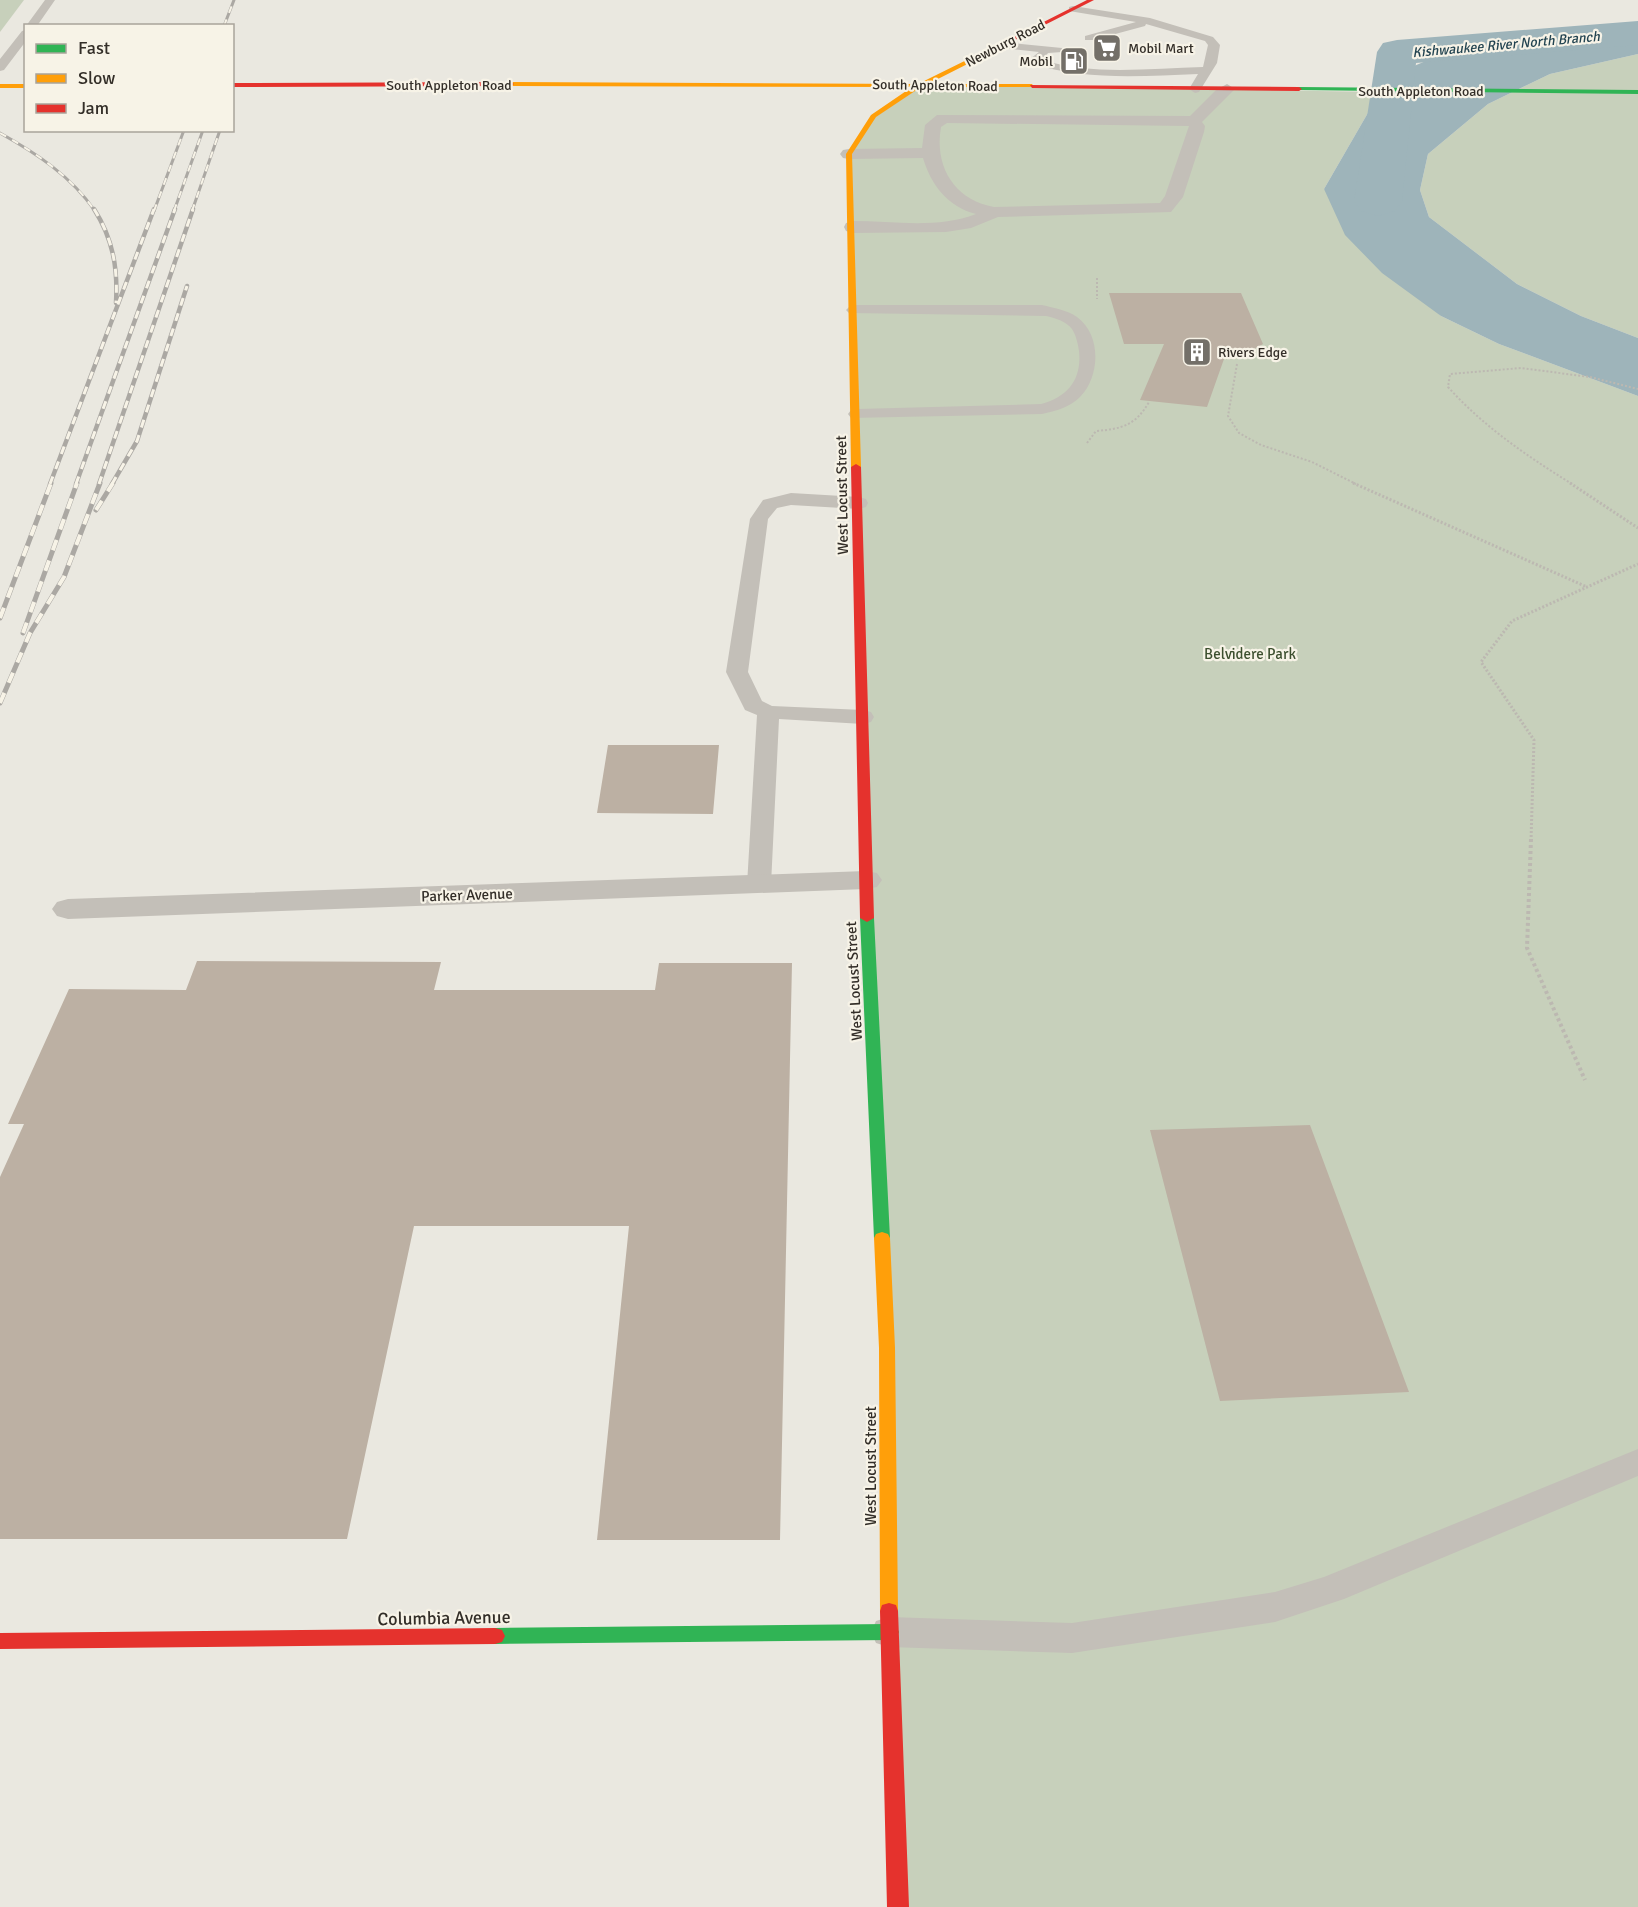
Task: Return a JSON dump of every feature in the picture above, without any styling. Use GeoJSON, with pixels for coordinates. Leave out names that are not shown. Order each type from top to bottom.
{"type":"FeatureCollection","features":[{"type":"Feature","properties":{"kind":"street","name":"Newburg Road"},"geometry":{"type":"LineString","coordinates":[[920,85],[1091,0]]}},
{"type":"Feature","properties":{"kind":"street","name":"South Appleton Road"},"geometry":{"type":"LineString","coordinates":[[234,85],[920,85],[1638,92]]}},
{"type":"Feature","properties":{"kind":"street"},"geometry":{"type":"LineString","coordinates":[[849,154],[873,116],[920,85]]}},
{"type":"Feature","properties":{"kind":"street"},"geometry":{"type":"LineString","coordinates":[[0,86],[24,86]]}},
{"type":"Feature","properties":{"kind":"street"},"geometry":{"type":"LineString","coordinates":[[1192,121],[1197,126],[1196,132],[1174,197],[1165,208],[994,212],[973,210],[959,202],[932,166],[929,153],[933,125],[943,118],[1192,121],[1205,114],[1215,97],[1227,89]]}},
{"type":"Feature","properties":{"kind":"street"},"geometry":{"type":"LineString","coordinates":[[849,154],[929,153]]}},
{"type":"Feature","properties":{"kind":"street","name":"West Locust Street"},"geometry":{"type":"LineString","coordinates":[[849,154],[853,227],[866,880],[887,1348],[889,1632],[898,1907]]}},
{"type":"Feature","properties":{"kind":"street"},"geometry":{"type":"LineString","coordinates":[[853,227],[955,226],[984,219],[994,212]]}},
{"type":"Feature","properties":{"kind":"street","name":"Parker Avenue"},"geometry":{"type":"LineString","coordinates":[[68,909],[866,880]]}},
{"type":"Feature","properties":{"kind":"street","name":"Columbia Avenue"},"geometry":{"type":"LineString","coordinates":[[0,1641],[889,1632]]}},
{"type":"Feature","properties":{"kind":"lane"},"geometry":{"type":"LineString","coordinates":[[32,24],[50,0]]}},
{"type":"Feature","properties":{"kind":"lane"},"geometry":{"type":"LineString","coordinates":[[1073,9],[1150,21],[1209,39],[1214,45],[1211,63],[1195,89]]}},
{"type":"Feature","properties":{"kind":"lane"},"geometry":{"type":"LineString","coordinates":[[1089,38],[1150,21]]}},
{"type":"Feature","properties":{"kind":"lane"},"geometry":{"type":"LineString","coordinates":[[0,67],[24,36]]}},
{"type":"Feature","properties":{"kind":"lane"},"geometry":{"type":"LineString","coordinates":[[1001,45],[1043,54],[1067,51]]}},
{"type":"Feature","properties":{"kind":"lane"},"geometry":{"type":"LineString","coordinates":[[1043,54],[1034,61],[1044,65],[1088,71],[1207,70]]}},
{"type":"Feature","properties":{"kind":"lane"},"geometry":{"type":"LineString","coordinates":[[1123,59],[1165,71]]}},
{"type":"Feature","properties":{"kind":"lane"},"geometry":{"type":"LineString","coordinates":[[1096,63],[1142,64]]}},
{"type":"Feature","properties":{"kind":"lane"},"geometry":{"type":"LineString","coordinates":[[1161,88],[1165,71]]}},
{"type":"Feature","properties":{"kind":"lane"},"geometry":{"type":"LineString","coordinates":[[854,310],[1042,310],[1061,315],[1077,324],[1083,335],[1089,366],[1082,386],[1059,406],[1004,410],[857,414]]}},
{"type":"Feature","properties":{"kind":"lane"},"geometry":{"type":"LineString","coordinates":[[859,503],[791,499],[770,504],[759,519],[737,672],[753,705],[768,712],[863,717]]}},
{"type":"Feature","properties":{"kind":"lane"},"geometry":{"type":"LineString","coordinates":[[759,885],[768,712]]}},
{"type":"Feature","properties":{"kind":"lane"},"geometry":{"type":"LineString","coordinates":[[889,1632],[1072,1638],[1275,1607],[1332,1589],[1638,1462]]}},
{"type":"Feature","properties":{"kind":"path"},"geometry":{"type":"LineString","coordinates":[[1237,364],[1228,416],[1239,433],[1261,445],[1312,462],[1383,498],[1587,587]]}},
{"type":"Feature","properties":{"kind":"path"},"geometry":{"type":"LineString","coordinates":[[1638,389],[1590,377],[1521,368],[1450,374],[1448,387],[1462,405],[1494,431],[1638,528]]}},
{"type":"Feature","properties":{"kind":"path"},"geometry":{"type":"LineString","coordinates":[[1087,443],[1096,431],[1132,425],[1140,419],[1149,402]]}},
{"type":"Feature","properties":{"kind":"path"},"geometry":{"type":"LineString","coordinates":[[1585,1080],[1527,948],[1534,741],[1481,663],[1512,621],[1638,564]]}},
{"type":"Feature","properties":{"kind":"green space"},"geometry":{"type":"Polygon","coordinates":[[[0,0],[24,0],[0,32],[0,0]]]}},
{"type":"Feature","properties":{"kind":"green space"},"geometry":{"type":"Polygon","coordinates":[[[1638,54],[1638,338],[1581,316],[1517,284],[1429,217],[1420,190],[1428,154],[1488,104],[1550,74],[1638,54]]]}},
{"type":"Feature","properties":{"kind":"green space","name":"Belvidere Park"},"geometry":{"type":"Polygon","coordinates":[[[920,85],[1380,92],[1324,189],[1441,316],[1499,344],[1638,396],[1638,1907],[898,1907],[849,154],[873,116],[920,85]]]}},
{"type":"Feature","properties":{"kind":"water"},"geometry":{"type":"Polygon","coordinates":[[[1638,24],[1638,54],[1550,74],[1488,104],[1428,154],[1420,190],[1429,217],[1517,284],[1581,316],[1638,338],[1638,396],[1499,344],[1441,316],[1382,273],[1345,235],[1324,189],[1380,92],[1398,73],[1428,60],[1501,39],[1578,33],[1638,24]]]}},
{"type":"Feature","properties":{"kind":"building","name":"Rivers Edge"},"geometry":{"type":"Polygon","coordinates":[[[1109,293],[1241,293],[1263,344],[1244,355],[1224,359],[1207,407],[1140,400],[1164,344],[1124,344],[1109,293]]]}},
{"type":"Feature","properties":{"kind":"building"},"geometry":{"type":"Polygon","coordinates":[[[608,745],[719,745],[713,814],[597,813],[608,745]]]}},
{"type":"Feature","properties":{"kind":"building"},"geometry":{"type":"Polygon","coordinates":[[[197,961],[441,962],[434,990],[655,990],[659,963],[792,963],[780,1540],[597,1540],[629,1226],[414,1226],[347,1539],[0,1539],[0,1177],[24,1124],[8,1124],[69,989],[186,990],[197,961]]]}},
{"type":"Feature","properties":{"kind":"building"},"geometry":{"type":"Polygon","coordinates":[[[1310,1125],[1409,1392],[1220,1401],[1150,1130],[1310,1125]]]}},
{"type":"Feature","properties":{"kind":"waterway","name":"Kishwaukee River North Branch"},"geometry":{"type":"LineString","coordinates":[[1378,201],[1397,52],[1638,33]]}},
{"type":"Feature","properties":{"kind":"railway"},"geometry":{"type":"LineString","coordinates":[[225,24],[234,0]]}},
{"type":"Feature","properties":{"kind":"railway"},"geometry":{"type":"LineString","coordinates":[[154,211],[183,132]]}},
{"type":"Feature","properties":{"kind":"railway"},"geometry":{"type":"LineString","coordinates":[[174,211],[202,132]]}},
{"type":"Feature","properties":{"kind":"railway"},"geometry":{"type":"LineString","coordinates":[[192,211],[219,132]]}},
{"type":"Feature","properties":{"kind":"railway"},"geometry":{"type":"LineString","coordinates":[[0,133],[52,166],[86,198],[95,211]]}},
{"type":"Feature","properties":{"kind":"railway"},"geometry":{"type":"LineString","coordinates":[[94,209],[106,231],[113,254],[116,303]]}},
{"type":"Feature","properties":{"kind":"railway"},"geometry":{"type":"LineString","coordinates":[[50,484],[154,209]]}},
{"type":"Feature","properties":{"kind":"railway"},"geometry":{"type":"LineString","coordinates":[[76,484],[175,209]]}},
{"type":"Feature","properties":{"kind":"railway"},"geometry":{"type":"LineString","coordinates":[[99,484],[193,209]]}},
{"type":"Feature","properties":{"kind":"railway"},"geometry":{"type":"LineString","coordinates":[[112,484],[137,441],[187,286]]}},
{"type":"Feature","properties":{"kind":"railway"},"geometry":{"type":"LineString","coordinates":[[0,618],[51,483]]}},
{"type":"Feature","properties":{"kind":"railway"},"geometry":{"type":"LineString","coordinates":[[23,633],[77,483]]}},
{"type":"Feature","properties":{"kind":"railway"},"geometry":{"type":"LineString","coordinates":[[0,703],[30,633],[64,577],[100,483]]}},
{"type":"Feature","properties":{"kind":"railway"},"geometry":{"type":"LineString","coordinates":[[96,510],[113,483]]}},
{"type":"Feature","properties":{"kind":"traffic: fast"},"geometry":{"type":"LineString","coordinates":[[1299,89],[1638,92]]}},
{"type":"Feature","properties":{"kind":"traffic: fast"},"geometry":{"type":"LineString","coordinates":[[867,918],[882,1238]]}},
{"type":"Feature","properties":{"kind":"traffic: fast"},"geometry":{"type":"LineString","coordinates":[[495,1636],[889,1632]]}},
{"type":"Feature","properties":{"kind":"traffic: slow"},"geometry":{"type":"LineString","coordinates":[[856,467],[849,154],[873,116],[920,85],[1001,45]]}},
{"type":"Feature","properties":{"kind":"traffic: slow"},"geometry":{"type":"LineString","coordinates":[[511,84],[1032,86]]}},
{"type":"Feature","properties":{"kind":"traffic: slow"},"geometry":{"type":"LineString","coordinates":[[0,86],[24,86]]}},
{"type":"Feature","properties":{"kind":"traffic: slow"},"geometry":{"type":"LineString","coordinates":[[882,1238],[887,1348],[889,1611]]}},
{"type":"Feature","properties":{"kind":"traffic: jam"},"geometry":{"type":"LineString","coordinates":[[1001,45],[1091,0]]}},
{"type":"Feature","properties":{"kind":"traffic: jam"},"geometry":{"type":"LineString","coordinates":[[234,85],[511,84]]}},
{"type":"Feature","properties":{"kind":"traffic: jam"},"geometry":{"type":"LineString","coordinates":[[1032,86],[1299,89]]}},
{"type":"Feature","properties":{"kind":"traffic: jam"},"geometry":{"type":"LineString","coordinates":[[856,467],[867,918]]}},
{"type":"Feature","properties":{"kind":"traffic: jam"},"geometry":{"type":"LineString","coordinates":[[889,1611],[898,1907]]}},
{"type":"Feature","properties":{"kind":"traffic: jam"},"geometry":{"type":"LineString","coordinates":[[0,1641],[495,1636]]}},
{"type":"Feature","properties":{"kind":"place","name":"Mobil Mart"},"geometry":{"type":"Point","coordinates":[1107,48]}},
{"type":"Feature","properties":{"kind":"place","name":"Mobil"},"geometry":{"type":"Point","coordinates":[1074,61]}},
{"type":"Feature","properties":{"kind":"place","name":"Rivers Edge"},"geometry":{"type":"Point","coordinates":[1197,352]}}]}
